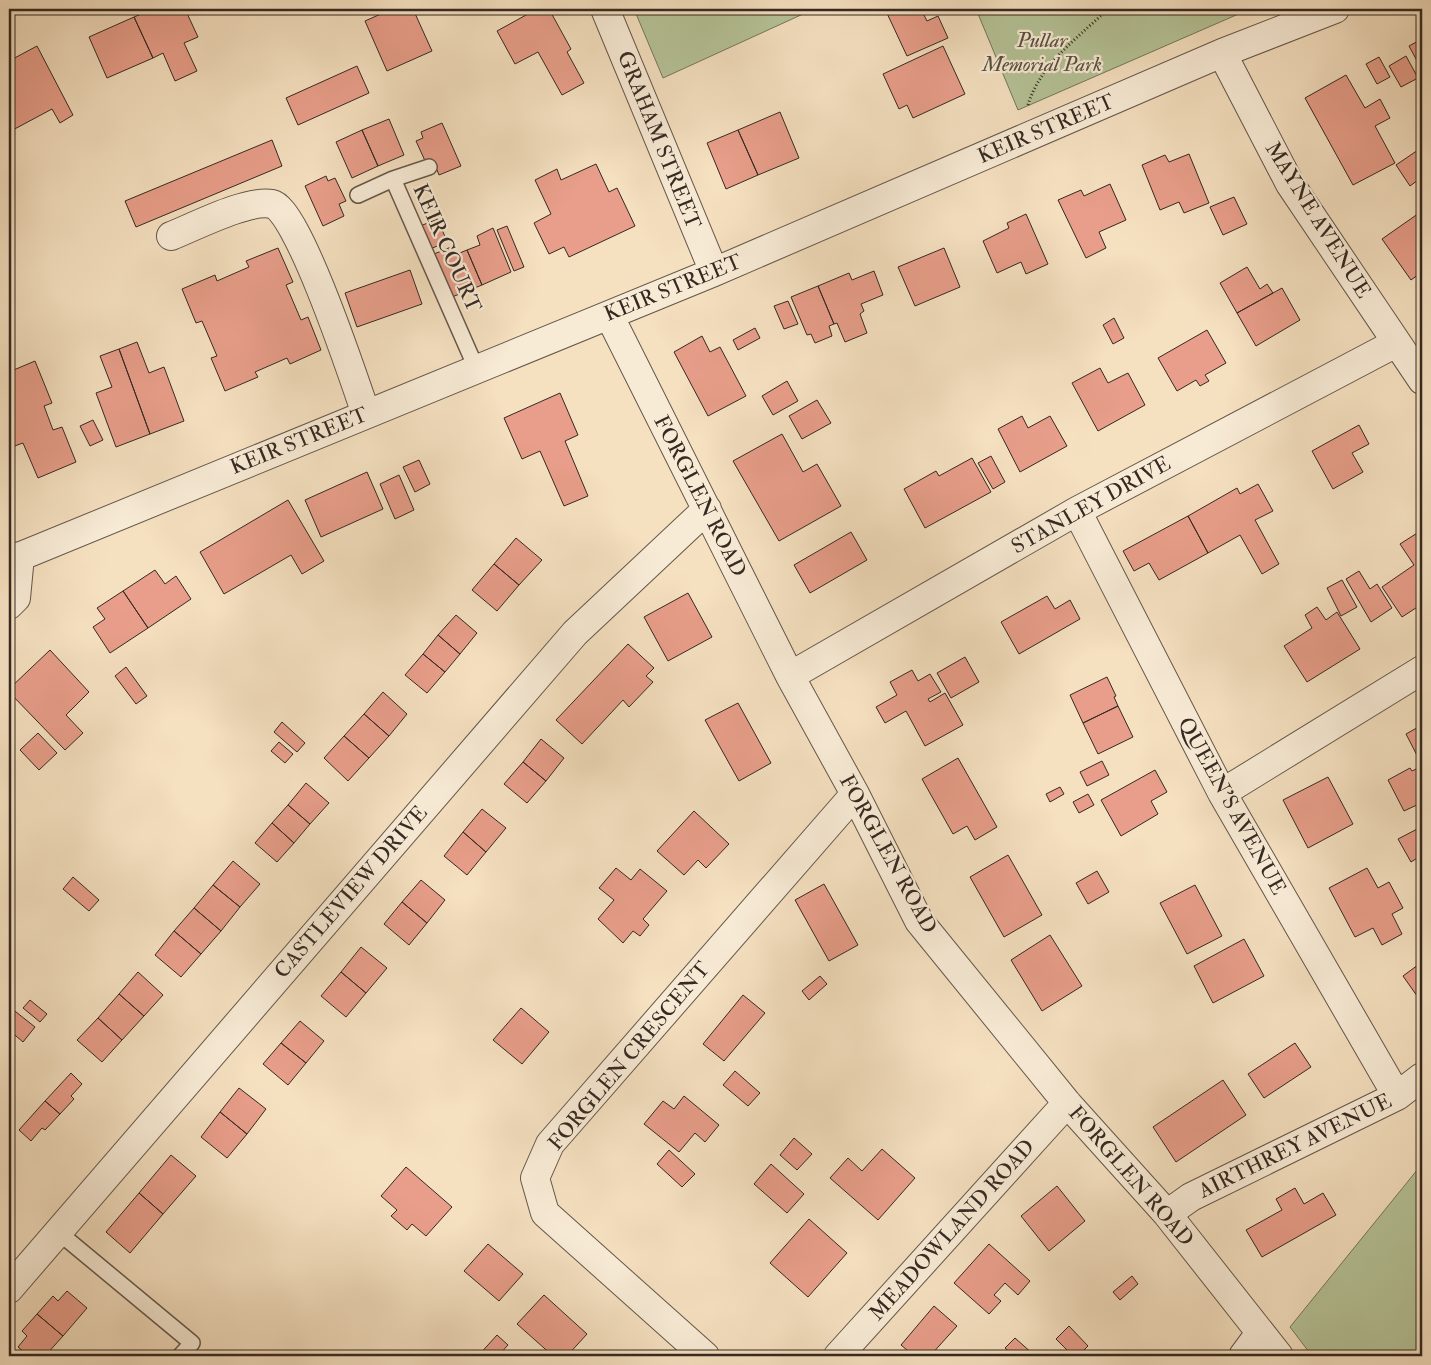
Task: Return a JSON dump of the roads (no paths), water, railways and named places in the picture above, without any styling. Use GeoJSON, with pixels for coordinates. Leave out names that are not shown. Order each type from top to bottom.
{"type":"FeatureCollection","features":[{"type":"Feature","properties":{"kind":"street","name":"GRAHAM STREET"},"geometry":{"type":"LineString","coordinates":[[605,9],[714,272]]}},
{"type":"Feature","properties":{"kind":"street","name":"KEIR STREET"},"geometry":{"type":"LineString","coordinates":[[14,558],[714,272],[1222,53],[1335,9]]}},
{"type":"Feature","properties":{"kind":"street","name":"MAYNE AVENUE"},"geometry":{"type":"LineString","coordinates":[[1222,53],[1290,184],[1422,380]]}},
{"type":"Feature","properties":{"kind":"street"},"geometry":{"type":"LineString","coordinates":[[171,236],[246,206],[261,202],[275,204],[286,215],[302,244],[344,349],[366,414]]}},
{"type":"Feature","properties":{"kind":"street","name":"FORGLEN ROAD"},"geometry":{"type":"LineString","coordinates":[[609,315],[790,676],[855,794],[919,921],[1066,1103],[1167,1214],[1279,1356]]}},
{"type":"Feature","properties":{"kind":"street","name":"STANLEY DRIVE"},"geometry":{"type":"LineString","coordinates":[[790,676],[1077,511],[1396,343]]}},
{"type":"Feature","properties":{"kind":"street","name":"CASTLEVIEW DRIVE"},"geometry":{"type":"LineString","coordinates":[[9,1289],[57,1231],[575,634],[707,509]]}},
{"type":"Feature","properties":{"kind":"street","name":"QUEEN'S AVENUE"},"geometry":{"type":"LineString","coordinates":[[1077,511],[1222,793],[1397,1096]]}},
{"type":"Feature","properties":{"kind":"street"},"geometry":{"type":"LineString","coordinates":[[9,605],[16,598],[14,558]]}},
{"type":"Feature","properties":{"kind":"street"},"geometry":{"type":"LineString","coordinates":[[1222,793],[1422,670]]}},
{"type":"Feature","properties":{"kind":"street","name":"FORGLEN CRESCENT"},"geometry":{"type":"LineString","coordinates":[[705,1356],[545,1213],[535,1178],[550,1144],[855,794]]}},
{"type":"Feature","properties":{"kind":"street","name":"AIRTHREY AVENUE"},"geometry":{"type":"LineString","coordinates":[[1167,1214],[1191,1198],[1397,1096],[1422,1077]]}},
{"type":"Feature","properties":{"kind":"street","name":"MEADOWLAND ROAD"},"geometry":{"type":"LineString","coordinates":[[838,1356],[1066,1103]]}},
{"type":"Feature","properties":{"kind":"street"},"geometry":{"type":"LineString","coordinates":[[1242,1356],[1260,1333]]}},
{"type":"Feature","properties":{"kind":"lane"},"geometry":{"type":"LineString","coordinates":[[393,179],[429,167]]}},
{"type":"Feature","properties":{"kind":"lane","name":"KEIR COURT"},"geometry":{"type":"LineString","coordinates":[[358,195],[393,179],[477,370]]}},
{"type":"Feature","properties":{"kind":"lane"},"geometry":{"type":"LineString","coordinates":[[57,1231],[192,1343],[180,1356]]}},
{"type":"Feature","properties":{"kind":"park label","name":"Pullar Memorial Park"},"geometry":{"type":"Point","coordinates":[1042,52]}}]}
